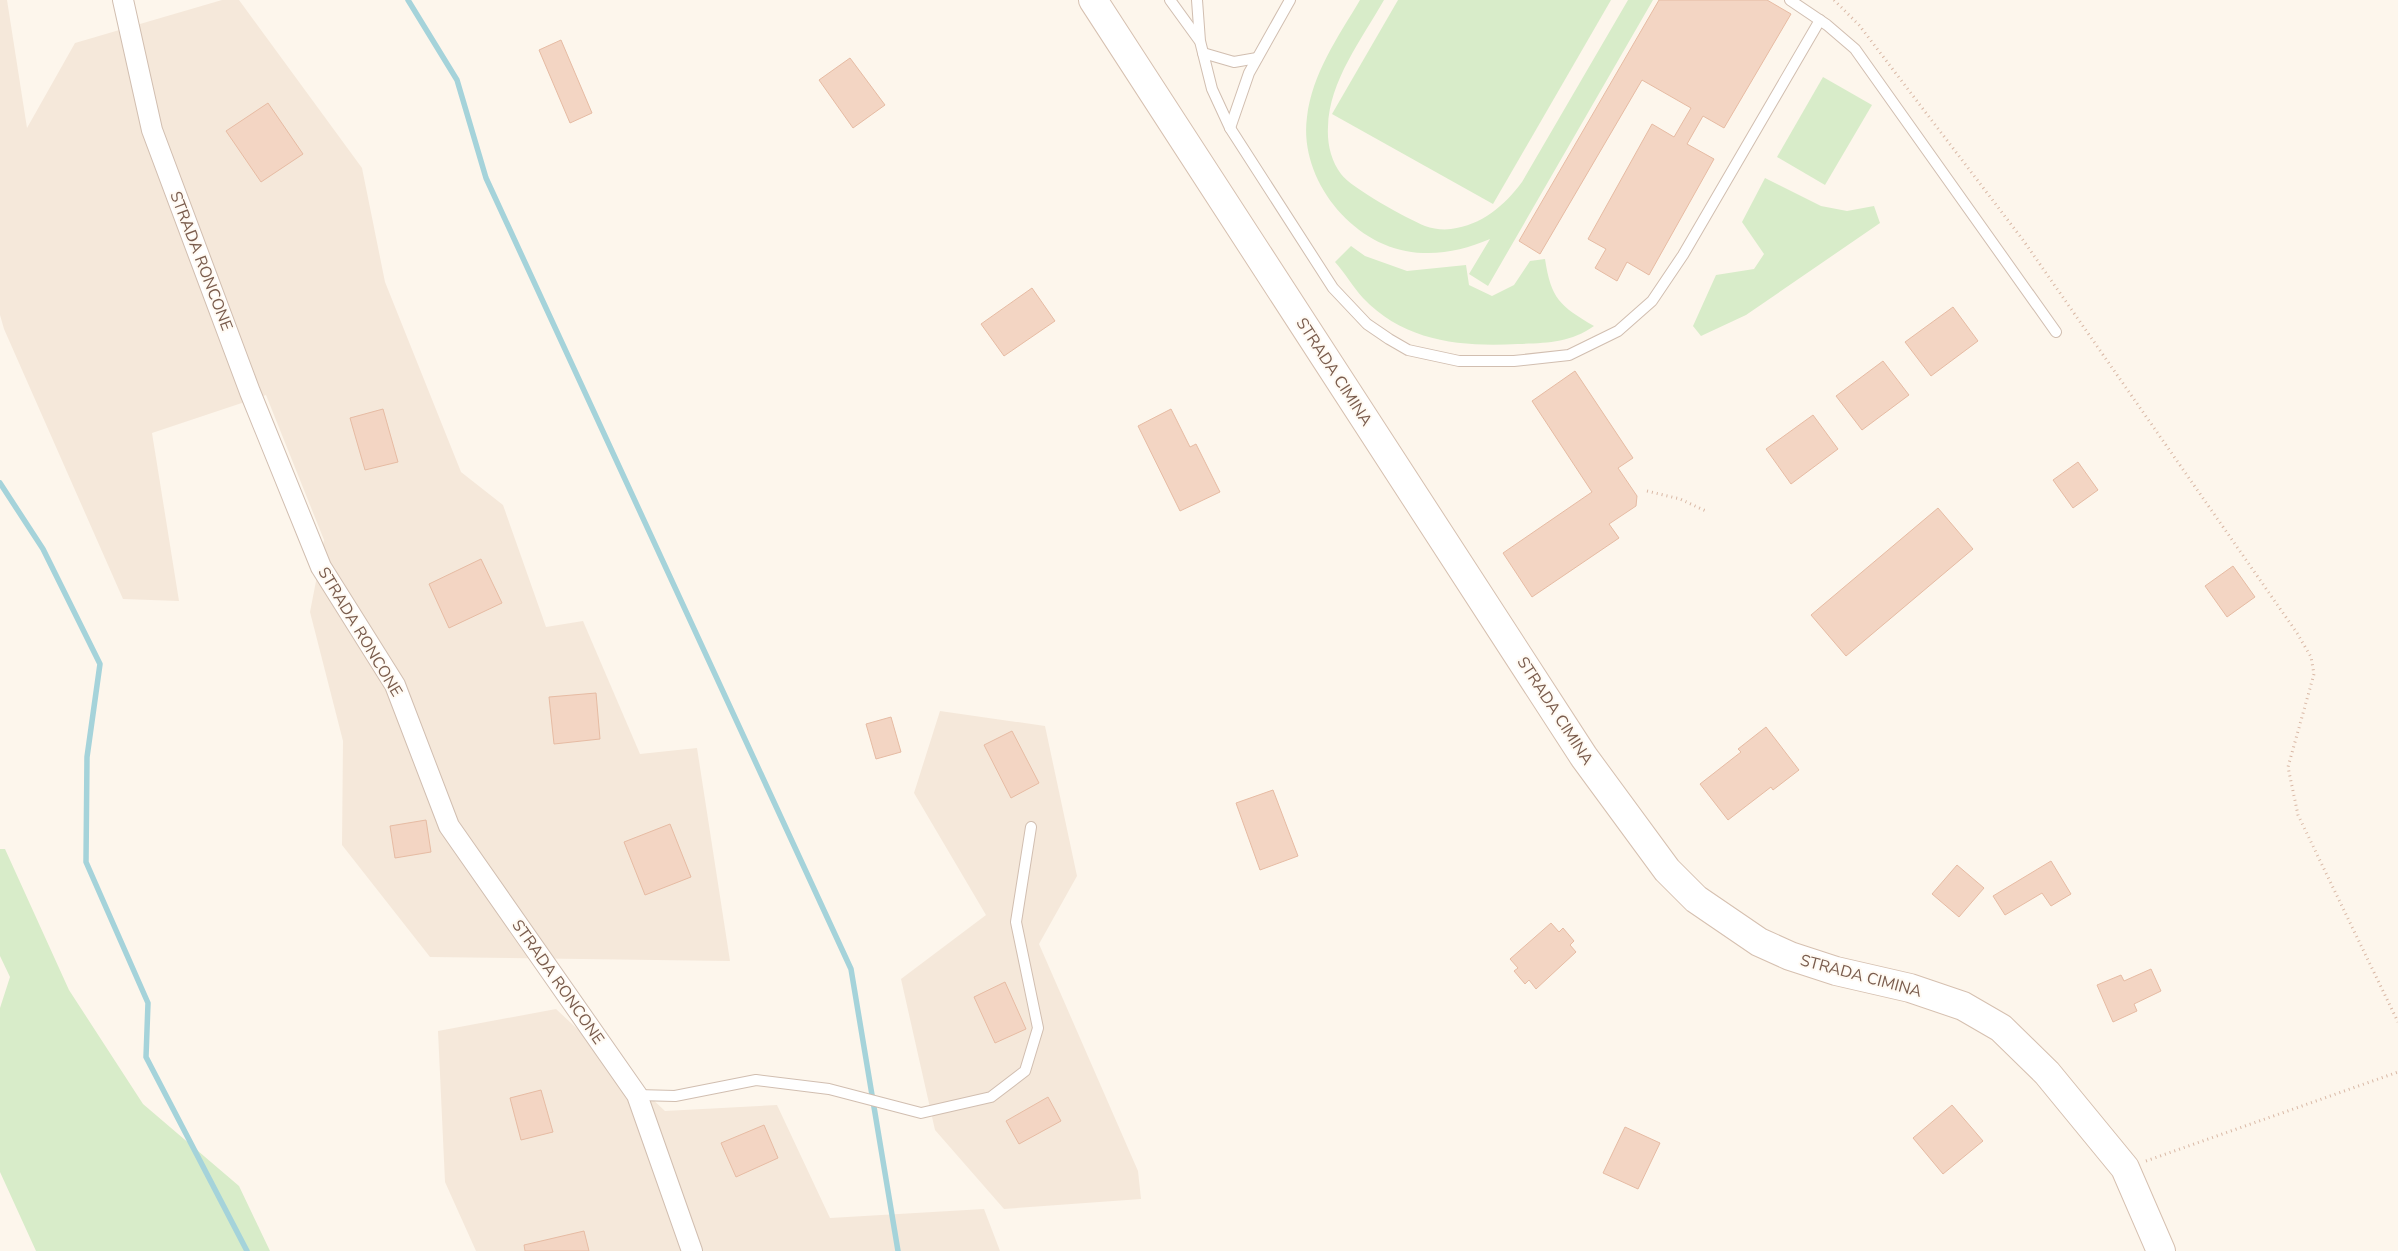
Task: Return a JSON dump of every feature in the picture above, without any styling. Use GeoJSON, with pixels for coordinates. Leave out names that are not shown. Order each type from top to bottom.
{"type":"FeatureCollection","features":[{"type":"Feature","properties":{"kind":"main road","name":"STRADA CIMINA"},"geometry":{"type":"LineString","coordinates":[[1093,0],[1584,757],[1667,870],[1696,899],[1759,942],[1790,956],[1836,971],[1910,988],[1963,1006],[2001,1028],[2047,1073],[2125,1168],[2161,1251]]}},
{"type":"Feature","properties":{"kind":"street","name":"STRADA RONCONE"},"geometry":{"type":"LineString","coordinates":[[123,0],[152,130],[250,392],[321,567],[395,685],[448,826],[637,1095],[692,1251]]}},
{"type":"Feature","properties":{"kind":"lane"},"geometry":{"type":"LineString","coordinates":[[1170,0],[1200,41]]}},
{"type":"Feature","properties":{"kind":"lane"},"geometry":{"type":"LineString","coordinates":[[1197,0],[1200,41],[1212,89],[1230,128],[1333,288],[1367,324],[1389,340],[1408,350],[1459,361],[1514,361],[1569,355],[1618,331],[1652,301],[1683,255],[1820,20]]}},
{"type":"Feature","properties":{"kind":"lane"},"geometry":{"type":"LineString","coordinates":[[1230,128],[1257,58],[1290,0]]}},
{"type":"Feature","properties":{"kind":"lane"},"geometry":{"type":"LineString","coordinates":[[1790,0],[1820,20],[1855,49],[2056,332]]}},
{"type":"Feature","properties":{"kind":"lane"},"geometry":{"type":"LineString","coordinates":[[1203,52],[1234,62],[1257,58]]}},
{"type":"Feature","properties":{"kind":"lane"},"geometry":{"type":"LineString","coordinates":[[637,1095],[674,1096],[756,1080],[829,1089],[921,1113],[991,1097],[1025,1071],[1038,1028],[1016,922],[1031,827]]}},
{"type":"Feature","properties":{"kind":"path"},"geometry":{"type":"LineString","coordinates":[[1834,0],[1859,25],[2022,240],[2291,624],[2311,657],[2314,674],[2288,767],[2298,815],[2398,1022]]}},
{"type":"Feature","properties":{"kind":"path"},"geometry":{"type":"LineString","coordinates":[[1647,491],[1680,499],[1708,512]]}},
{"type":"Feature","properties":{"kind":"path"},"geometry":{"type":"LineString","coordinates":[[2125,1168],[2398,1072]]}},
{"type":"Feature","properties":{"kind":"shaded area"},"geometry":{"type":"Polygon","coordinates":[[[0,0],[7,0],[27,128],[75,43],[222,0],[239,0],[362,168],[385,282],[461,472],[503,505],[546,627],[583,621],[640,754],[697,748],[730,961],[430,957],[342,845],[343,741],[310,612],[324,540],[266,395],[152,433],[179,601],[123,599],[4,329],[0,315],[0,0]]]}},
{"type":"Feature","properties":{"kind":"shaded area"},"geometry":{"type":"Polygon","coordinates":[[[940,711],[1045,726],[1077,876],[1039,944],[1138,1171],[1141,1199],[1004,1209],[935,1130],[901,979],[986,915],[914,793],[940,711]]]}},
{"type":"Feature","properties":{"kind":"shaded area"},"geometry":{"type":"Polygon","coordinates":[[[556,1009],[665,1111],[777,1105],[830,1218],[984,1209],[1000,1251],[476,1251],[445,1182],[438,1031],[556,1009]]]}},
{"type":"Feature","properties":{"kind":"green space"},"geometry":{"type":"Polygon","coordinates":[[[1360,0],[1384,0],[1348,61],[1334,93],[1328,127],[1328,139],[1332,158],[1341,174],[1367,195],[1425,226],[1435,229],[1451,229],[1482,219],[1508,199],[1522,182],[1628,0],[1653,0],[1488,286],[1469,274],[1490,239],[1457,250],[1423,253],[1399,250],[1376,240],[1355,227],[1337,209],[1322,188],[1312,166],[1307,141],[1307,117],[1314,86],[1327,56],[1360,0]]]}},
{"type":"Feature","properties":{"kind":"green space"},"geometry":{"type":"Polygon","coordinates":[[[1398,0],[1611,0],[1493,204],[1332,114],[1398,0]]]}},
{"type":"Feature","properties":{"kind":"green space"},"geometry":{"type":"Polygon","coordinates":[[[1823,77],[1872,105],[1825,185],[1777,157],[1823,77]]]}},
{"type":"Feature","properties":{"kind":"green space"},"geometry":{"type":"Polygon","coordinates":[[[1765,178],[1821,206],[1847,211],[1874,206],[1880,223],[1746,315],[1701,336],[1693,326],[1716,275],[1754,269],[1764,254],[1742,222],[1765,178]]]}},
{"type":"Feature","properties":{"kind":"green space"},"geometry":{"type":"Polygon","coordinates":[[[1351,246],[1365,256],[1407,271],[1466,265],[1469,285],[1492,296],[1514,285],[1530,261],[1545,259],[1550,284],[1559,300],[1573,313],[1594,326],[1585,332],[1567,339],[1528,344],[1497,345],[1455,342],[1415,333],[1379,313],[1363,298],[1335,262],[1351,246]]]}},
{"type":"Feature","properties":{"kind":"green space"},"geometry":{"type":"Polygon","coordinates":[[[0,849],[5,849],[69,990],[143,1104],[239,1186],[270,1251],[36,1251],[0,1172],[0,1008],[10,977],[0,956],[0,849]]]}},
{"type":"Feature","properties":{"kind":"building"},"geometry":{"type":"Polygon","coordinates":[[[1659,0],[1767,0],[1791,14],[1724,128],[1703,116],[1687,144],[1714,159],[1649,275],[1627,262],[1617,281],[1595,268],[1606,249],[1588,239],[1652,124],[1674,137],[1691,108],[1642,80],[1540,254],[1519,241],[1659,0]]]}},
{"type":"Feature","properties":{"kind":"building"},"geometry":{"type":"Polygon","coordinates":[[[561,40],[592,113],[570,123],[539,50],[561,40]]]}},
{"type":"Feature","properties":{"kind":"building"},"geometry":{"type":"Polygon","coordinates":[[[850,58],[885,105],[853,128],[819,80],[850,58]]]}},
{"type":"Feature","properties":{"kind":"building"},"geometry":{"type":"Polygon","coordinates":[[[268,103],[303,154],[261,182],[226,131],[268,103]]]}},
{"type":"Feature","properties":{"kind":"building"},"geometry":{"type":"Polygon","coordinates":[[[1032,288],[1055,321],[1004,356],[981,324],[1032,288]]]}},
{"type":"Feature","properties":{"kind":"building"},"geometry":{"type":"Polygon","coordinates":[[[1953,307],[1978,341],[1931,376],[1905,342],[1953,307]]]}},
{"type":"Feature","properties":{"kind":"building"},"geometry":{"type":"Polygon","coordinates":[[[1883,361],[1909,395],[1862,430],[1836,396],[1883,361]]]}},
{"type":"Feature","properties":{"kind":"building"},"geometry":{"type":"Polygon","coordinates":[[[1575,371],[1633,458],[1618,468],[1637,496],[1636,506],[1609,524],[1619,538],[1532,597],[1503,553],[1592,492],[1532,401],[1575,371]]]}},
{"type":"Feature","properties":{"kind":"building"},"geometry":{"type":"Polygon","coordinates":[[[383,409],[398,462],[365,470],[350,418],[383,409]]]}},
{"type":"Feature","properties":{"kind":"building"},"geometry":{"type":"Polygon","coordinates":[[[1171,409],[1190,447],[1196,444],[1220,492],[1180,511],[1138,426],[1171,409]]]}},
{"type":"Feature","properties":{"kind":"building"},"geometry":{"type":"Polygon","coordinates":[[[1813,415],[1838,449],[1791,484],[1766,449],[1813,415]]]}},
{"type":"Feature","properties":{"kind":"building"},"geometry":{"type":"Polygon","coordinates":[[[2078,462],[2098,490],[2073,508],[2053,480],[2078,462]]]}},
{"type":"Feature","properties":{"kind":"building"},"geometry":{"type":"Polygon","coordinates":[[[1938,508],[1973,549],[1846,656],[1811,615],[1938,508]]]}},
{"type":"Feature","properties":{"kind":"building"},"geometry":{"type":"Polygon","coordinates":[[[481,559],[502,603],[449,628],[429,584],[481,559]]]}},
{"type":"Feature","properties":{"kind":"building"},"geometry":{"type":"Polygon","coordinates":[[[2233,566],[2255,597],[2227,617],[2205,586],[2233,566]]]}},
{"type":"Feature","properties":{"kind":"building"},"geometry":{"type":"Polygon","coordinates":[[[596,693],[600,739],[554,744],[549,697],[596,693]]]}},
{"type":"Feature","properties":{"kind":"building"},"geometry":{"type":"Polygon","coordinates":[[[891,717],[901,752],[876,759],[866,724],[891,717]]]}},
{"type":"Feature","properties":{"kind":"building"},"geometry":{"type":"Polygon","coordinates":[[[1766,727],[1799,770],[1773,790],[1771,787],[1728,820],[1700,784],[1741,752],[1738,749],[1766,727]]]}},
{"type":"Feature","properties":{"kind":"building"},"geometry":{"type":"Polygon","coordinates":[[[1012,731],[1039,783],[1011,798],[984,745],[1012,731]]]}},
{"type":"Feature","properties":{"kind":"building"},"geometry":{"type":"Polygon","coordinates":[[[1273,790],[1298,856],[1260,870],[1236,803],[1273,790]]]}},
{"type":"Feature","properties":{"kind":"building"},"geometry":{"type":"Polygon","coordinates":[[[426,820],[431,852],[395,858],[390,826],[426,820]]]}},
{"type":"Feature","properties":{"kind":"building"},"geometry":{"type":"Polygon","coordinates":[[[670,824],[691,877],[645,895],[624,842],[670,824]]]}},
{"type":"Feature","properties":{"kind":"building"},"geometry":{"type":"Polygon","coordinates":[[[2051,861],[2071,894],[2051,906],[2042,893],[2005,915],[1993,896],[2051,861]]]}},
{"type":"Feature","properties":{"kind":"building"},"geometry":{"type":"Polygon","coordinates":[[[1957,865],[1984,888],[1959,917],[1932,894],[1957,865]]]}},
{"type":"Feature","properties":{"kind":"building"},"geometry":{"type":"Polygon","coordinates":[[[1551,923],[1559,932],[1563,928],[1574,941],[1570,945],[1576,952],[1536,989],[1529,980],[1525,984],[1514,971],[1518,968],[1510,959],[1551,923]]]}},
{"type":"Feature","properties":{"kind":"building"},"geometry":{"type":"Polygon","coordinates":[[[2151,969],[2161,991],[2134,1004],[2137,1011],[2113,1022],[2097,985],[2121,975],[2124,981],[2151,969]]]}},
{"type":"Feature","properties":{"kind":"building"},"geometry":{"type":"Polygon","coordinates":[[[1005,982],[1026,1029],[995,1043],[974,997],[1005,982]]]}},
{"type":"Feature","properties":{"kind":"building"},"geometry":{"type":"Polygon","coordinates":[[[541,1090],[553,1132],[521,1140],[510,1098],[541,1090]]]}},
{"type":"Feature","properties":{"kind":"building"},"geometry":{"type":"Polygon","coordinates":[[[1048,1097],[1061,1121],[1019,1144],[1006,1121],[1048,1097]]]}},
{"type":"Feature","properties":{"kind":"building"},"geometry":{"type":"Polygon","coordinates":[[[1952,1105],[1983,1141],[1943,1174],[1913,1138],[1952,1105]]]}},
{"type":"Feature","properties":{"kind":"building"},"geometry":{"type":"Polygon","coordinates":[[[764,1125],[778,1158],[736,1177],[721,1143],[764,1125]]]}},
{"type":"Feature","properties":{"kind":"building"},"geometry":{"type":"Polygon","coordinates":[[[1625,1127],[1660,1143],[1638,1189],[1603,1173],[1625,1127]]]}},
{"type":"Feature","properties":{"kind":"building"},"geometry":{"type":"Polygon","coordinates":[[[584,1231],[589,1251],[525,1251],[524,1245],[584,1231]]]}},
{"type":"Feature","properties":{"kind":"waterway"},"geometry":{"type":"LineString","coordinates":[[408,0],[457,80],[486,178],[851,969],[898,1251]]}},
{"type":"Feature","properties":{"kind":"waterway"},"geometry":{"type":"LineString","coordinates":[[0,483],[43,549],[100,664],[87,757],[86,862],[148,1003],[146,1057],[247,1251]]}}]}
